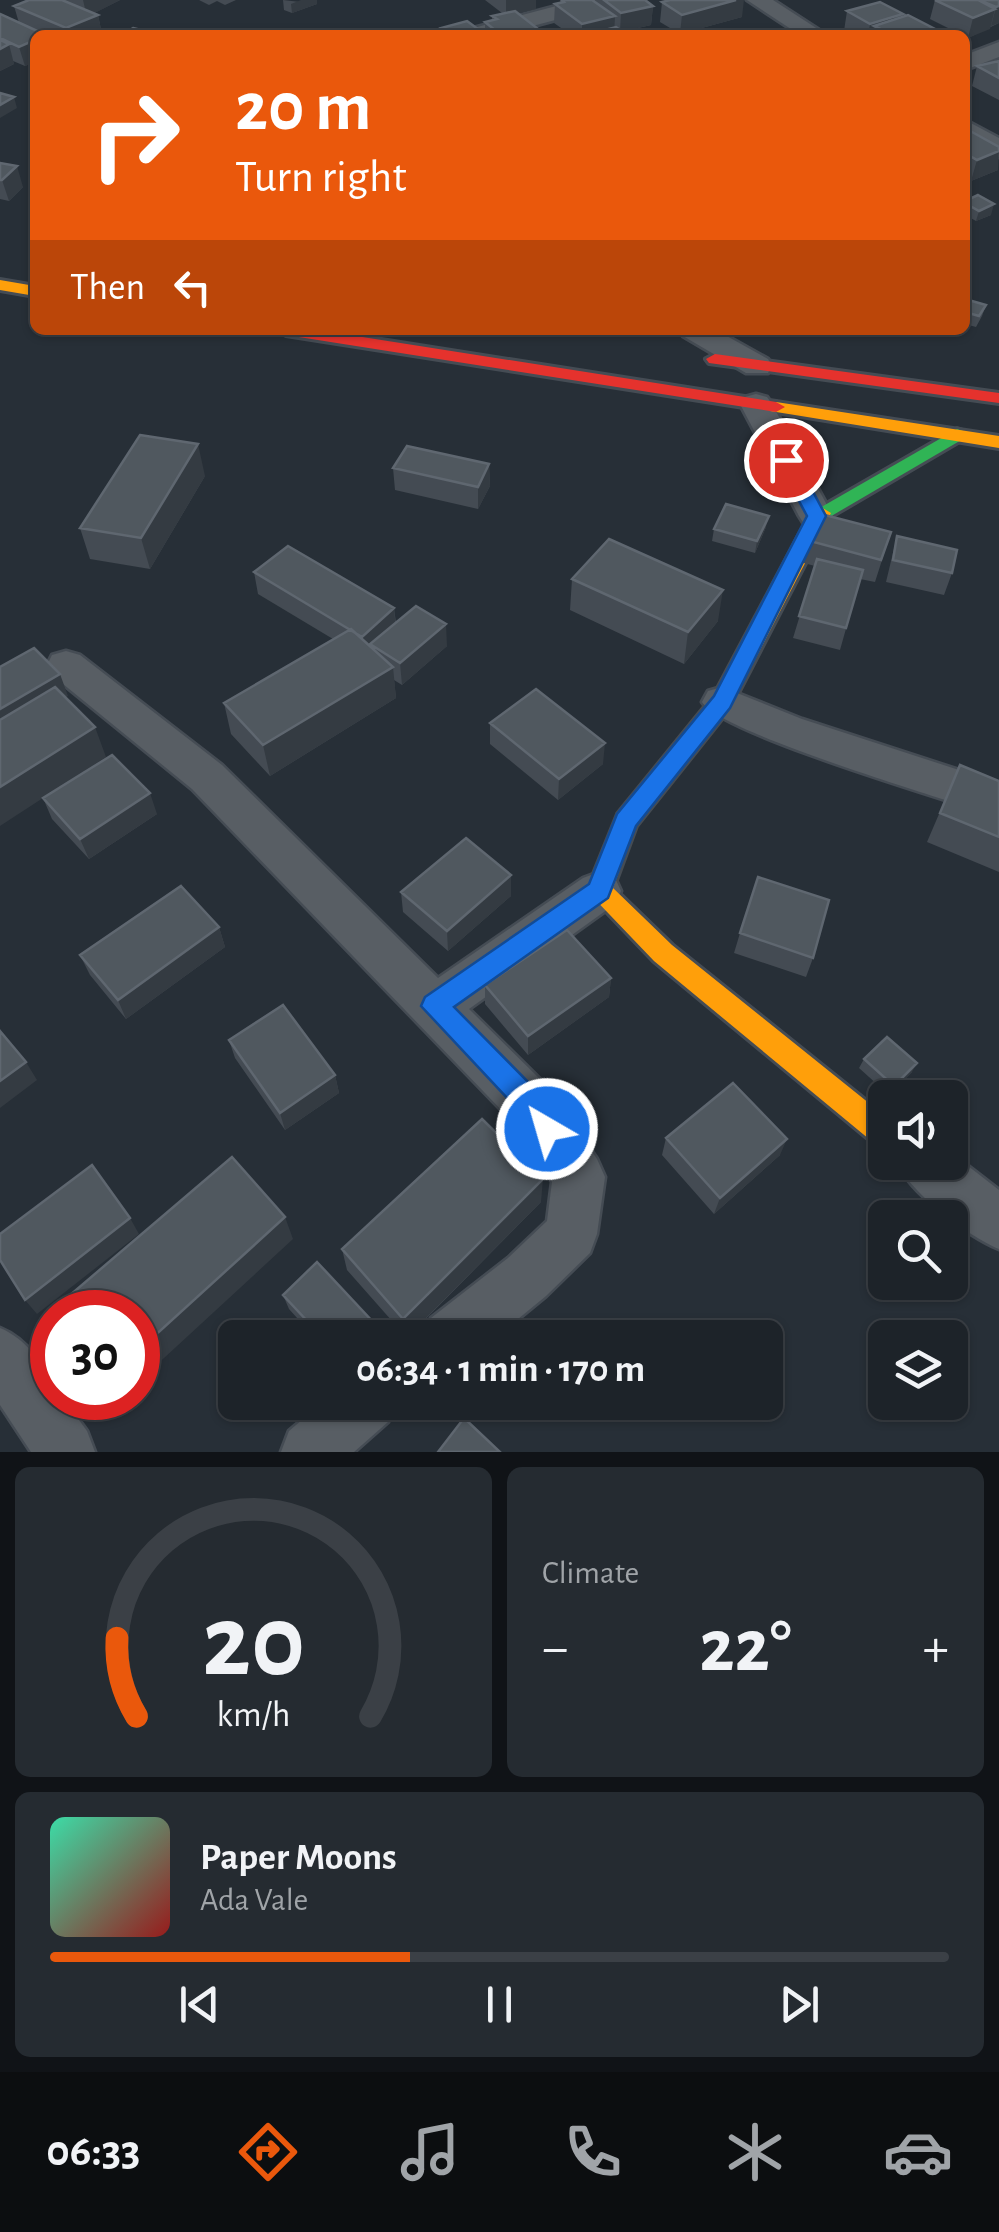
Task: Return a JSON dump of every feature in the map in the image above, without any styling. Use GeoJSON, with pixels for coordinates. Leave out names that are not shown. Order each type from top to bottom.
{"type":"FeatureCollection","features":[{"type":"Feature","properties":{"kind":"main road"},"geometry":{"type":"LineString","coordinates":[[0,285],[30,290]]}},
{"type":"Feature","properties":{"kind":"main road"},"geometry":{"type":"LineString","coordinates":[[318,335],[999,442]]}},
{"type":"Feature","properties":{"kind":"main road"},"geometry":{"type":"LineString","coordinates":[[757,366],[999,398]]}},
{"type":"Feature","properties":{"kind":"main road"},"geometry":{"type":"LineString","coordinates":[[868,1120],[663,953],[599,891],[626,821],[722,702],[816,516],[957,435]]}},
{"type":"Feature","properties":{"kind":"street"},"geometry":{"type":"LineString","coordinates":[[492,30],[604,0]]}},
{"type":"Feature","properties":{"kind":"street"},"geometry":{"type":"LineString","coordinates":[[758,0],[808,30]]}},
{"type":"Feature","properties":{"kind":"street"},"geometry":{"type":"LineString","coordinates":[[528,20],[541,30]]}},
{"type":"Feature","properties":{"kind":"street"},"geometry":{"type":"LineString","coordinates":[[970,61],[999,49]]}},
{"type":"Feature","properties":{"kind":"street"},"geometry":{"type":"LineString","coordinates":[[970,131],[999,149]]}},
{"type":"Feature","properties":{"kind":"street"},"geometry":{"type":"LineString","coordinates":[[696,343],[757,366]]}},
{"type":"Feature","properties":{"kind":"street"},"geometry":{"type":"LineString","coordinates":[[756,404],[816,516]]}},
{"type":"Feature","properties":{"kind":"street"},"geometry":{"type":"LineString","coordinates":[[66,665],[207,777],[532,1104],[578,1177],[571,1234],[527,1277],[473,1320]]}},
{"type":"Feature","properties":{"kind":"street"},"geometry":{"type":"LineString","coordinates":[[722,702],[788,730],[999,800]]}},
{"type":"Feature","properties":{"kind":"street"},"geometry":{"type":"LineString","coordinates":[[435,1006],[599,891]]}},
{"type":"Feature","properties":{"kind":"street"},"geometry":{"type":"LineString","coordinates":[[945,1180],[999,1223]]}},
{"type":"Feature","properties":{"kind":"street"},"geometry":{"type":"LineString","coordinates":[[4,1375],[66,1452]]}},
{"type":"Feature","properties":{"kind":"street"},"geometry":{"type":"LineString","coordinates":[[310,1452],[347,1420]]}},
{"type":"Feature","properties":{"kind":"building"},"geometry":{"type":"Polygon","coordinates":[[[29,0],[62,0],[98,15],[66,28],[14,6],[29,0]]]}},
{"type":"Feature","properties":{"kind":"building"},"geometry":{"type":"Polygon","coordinates":[[[562,0],[592,0],[615,16],[582,24],[555,4],[562,0]]]}},
{"type":"Feature","properties":{"kind":"building"},"geometry":{"type":"Polygon","coordinates":[[[604,0],[645,0],[653,6],[621,13],[604,0]]]}},
{"type":"Feature","properties":{"kind":"building"},"geometry":{"type":"Polygon","coordinates":[[[736,0],[682,15],[662,2],[736,0]]]}},
{"type":"Feature","properties":{"kind":"building"},"geometry":{"type":"Polygon","coordinates":[[[935,0],[978,0],[995,9],[973,18],[935,0]]]}},
{"type":"Feature","properties":{"kind":"building"},"geometry":{"type":"Polygon","coordinates":[[[979,0],[999,0],[999,6],[996,7],[979,0]]]}},
{"type":"Feature","properties":{"kind":"building"},"geometry":{"type":"Polygon","coordinates":[[[880,2],[903,14],[870,24],[847,11],[880,2]]]}},
{"type":"Feature","properties":{"kind":"building"},"geometry":{"type":"Polygon","coordinates":[[[515,11],[539,30],[495,30],[485,22],[497,19],[492,16],[515,11]]]}},
{"type":"Feature","properties":{"kind":"building"},"geometry":{"type":"Polygon","coordinates":[[[0,14],[35,30],[30,30],[30,42],[19,47],[0,38],[0,14]]]}},
{"type":"Feature","properties":{"kind":"building"},"geometry":{"type":"Polygon","coordinates":[[[908,15],[933,28],[882,30],[874,26],[908,15]]]}},
{"type":"Feature","properties":{"kind":"building"},"geometry":{"type":"Polygon","coordinates":[[[467,21],[479,30],[444,30],[441,28],[467,21]]]}},
{"type":"Feature","properties":{"kind":"building"},"geometry":{"type":"Polygon","coordinates":[[[999,61],[999,78],[977,66],[999,61]]]}},
{"type":"Feature","properties":{"kind":"building"},"geometry":{"type":"Polygon","coordinates":[[[0,93],[14,97],[0,105],[0,93]]]}},
{"type":"Feature","properties":{"kind":"building"},"geometry":{"type":"Polygon","coordinates":[[[970,133],[999,147],[999,151],[977,160],[970,156],[970,133]]]}},
{"type":"Feature","properties":{"kind":"building"},"geometry":{"type":"Polygon","coordinates":[[[0,163],[17,166],[0,180],[0,163]]]}},
{"type":"Feature","properties":{"kind":"building"},"geometry":{"type":"Polygon","coordinates":[[[978,195],[994,204],[979,211],[970,206],[970,199],[978,195]]]}},
{"type":"Feature","properties":{"kind":"building"},"geometry":{"type":"Polygon","coordinates":[[[970,300],[986,305],[979,316],[970,313],[970,300]]]}},
{"type":"Feature","properties":{"kind":"building"},"geometry":{"type":"Polygon","coordinates":[[[140,435],[198,444],[141,538],[80,528],[140,435]]]}},
{"type":"Feature","properties":{"kind":"building"},"geometry":{"type":"Polygon","coordinates":[[[407,446],[489,464],[478,487],[393,468],[407,446]]]}},
{"type":"Feature","properties":{"kind":"building"},"geometry":{"type":"Polygon","coordinates":[[[726,504],[769,516],[757,541],[714,529],[726,504]]]}},
{"type":"Feature","properties":{"kind":"building"},"geometry":{"type":"Polygon","coordinates":[[[817,513],[891,532],[881,560],[806,540],[817,513]]]}},
{"type":"Feature","properties":{"kind":"building"},"geometry":{"type":"Polygon","coordinates":[[[897,536],[957,550],[952,573],[893,560],[897,536]]]}},
{"type":"Feature","properties":{"kind":"building"},"geometry":{"type":"Polygon","coordinates":[[[609,539],[723,590],[688,632],[572,579],[609,539]]]}},
{"type":"Feature","properties":{"kind":"building"},"geometry":{"type":"Polygon","coordinates":[[[288,546],[394,608],[362,637],[254,572],[288,546]]]}},
{"type":"Feature","properties":{"kind":"building"},"geometry":{"type":"Polygon","coordinates":[[[817,559],[863,570],[846,628],[799,616],[817,559]]]}},
{"type":"Feature","properties":{"kind":"building"},"geometry":{"type":"Polygon","coordinates":[[[416,606],[446,624],[400,663],[370,644],[416,606]]]}},
{"type":"Feature","properties":{"kind":"building"},"geometry":{"type":"Polygon","coordinates":[[[351,629],[393,667],[263,745],[224,703],[351,629]]]}},
{"type":"Feature","properties":{"kind":"building"},"geometry":{"type":"Polygon","coordinates":[[[34,648],[60,674],[0,709],[0,667],[34,648]]]}},
{"type":"Feature","properties":{"kind":"building"},"geometry":{"type":"Polygon","coordinates":[[[55,687],[95,727],[0,787],[0,720],[55,687]]]}},
{"type":"Feature","properties":{"kind":"building"},"geometry":{"type":"Polygon","coordinates":[[[536,689],[605,743],[559,779],[490,723],[536,689]]]}},
{"type":"Feature","properties":{"kind":"building"},"geometry":{"type":"Polygon","coordinates":[[[112,755],[150,793],[80,839],[43,798],[112,755]]]}},
{"type":"Feature","properties":{"kind":"building"},"geometry":{"type":"Polygon","coordinates":[[[960,765],[999,781],[999,837],[940,813],[960,765]]]}},
{"type":"Feature","properties":{"kind":"building"},"geometry":{"type":"Polygon","coordinates":[[[466,838],[511,875],[447,931],[401,892],[466,838]]]}},
{"type":"Feature","properties":{"kind":"building"},"geometry":{"type":"Polygon","coordinates":[[[758,877],[829,900],[813,958],[740,933],[758,877]]]}},
{"type":"Feature","properties":{"kind":"building"},"geometry":{"type":"Polygon","coordinates":[[[181,886],[219,927],[118,1000],[80,955],[181,886]]]}},
{"type":"Feature","properties":{"kind":"building"},"geometry":{"type":"Polygon","coordinates":[[[567,930],[611,978],[528,1036],[485,985],[567,930]]]}},
{"type":"Feature","properties":{"kind":"building"},"geometry":{"type":"Polygon","coordinates":[[[283,1005],[335,1075],[280,1113],[229,1040],[283,1005]]]}},
{"type":"Feature","properties":{"kind":"building"},"geometry":{"type":"Polygon","coordinates":[[[0,1031],[26,1062],[0,1081],[0,1031]]]}},
{"type":"Feature","properties":{"kind":"building"},"geometry":{"type":"Polygon","coordinates":[[[887,1037],[917,1063],[900,1080],[887,1080],[864,1059],[887,1037]]]}},
{"type":"Feature","properties":{"kind":"building"},"geometry":{"type":"Polygon","coordinates":[[[733,1083],[787,1139],[720,1198],[666,1138],[733,1083]]]}},
{"type":"Feature","properties":{"kind":"building"},"geometry":{"type":"Polygon","coordinates":[[[482,1119],[543,1179],[403,1319],[342,1249],[482,1119]]]}},
{"type":"Feature","properties":{"kind":"building"},"geometry":{"type":"Polygon","coordinates":[[[232,1157],[285,1217],[160,1331],[160,1290],[76,1290],[232,1157]]]}},
{"type":"Feature","properties":{"kind":"building"},"geometry":{"type":"Polygon","coordinates":[[[92,1165],[130,1218],[38,1290],[30,1290],[25,1300],[0,1260],[0,1234],[92,1165]]]}},
{"type":"Feature","properties":{"kind":"building"},"geometry":{"type":"Polygon","coordinates":[[[317,1262],[371,1320],[306,1320],[283,1295],[317,1262]]]}},
{"type":"Feature","properties":{"kind":"building"},"geometry":{"type":"Polygon","coordinates":[[[466,1420],[500,1452],[438,1452],[466,1420]]]}},
{"type":"Feature","properties":{"kind":"traffic: fast"},"geometry":{"type":"LineString","coordinates":[[821,513],[957,435]]}},
{"type":"Feature","properties":{"kind":"traffic: slow"},"geometry":{"type":"LineString","coordinates":[[0,285],[30,290]]}},
{"type":"Feature","properties":{"kind":"traffic: slow"},"geometry":{"type":"LineString","coordinates":[[776,407],[999,442]]}},
{"type":"Feature","properties":{"kind":"traffic: slow"},"geometry":{"type":"LineString","coordinates":[[821,513],[722,702],[626,821],[599,891],[663,953],[868,1120]]}},
{"type":"Feature","properties":{"kind":"traffic: jam"},"geometry":{"type":"LineString","coordinates":[[318,335],[776,407]]}},
{"type":"Feature","properties":{"kind":"traffic: jam"},"geometry":{"type":"LineString","coordinates":[[715,359],[999,398]]}},
{"type":"Feature","properties":{"kind":"route"},"geometry":{"type":"LineString","coordinates":[[547,1129],[532,1104],[435,1006],[599,891],[626,821],[722,702],[816,516],[786,460]]}}]}
